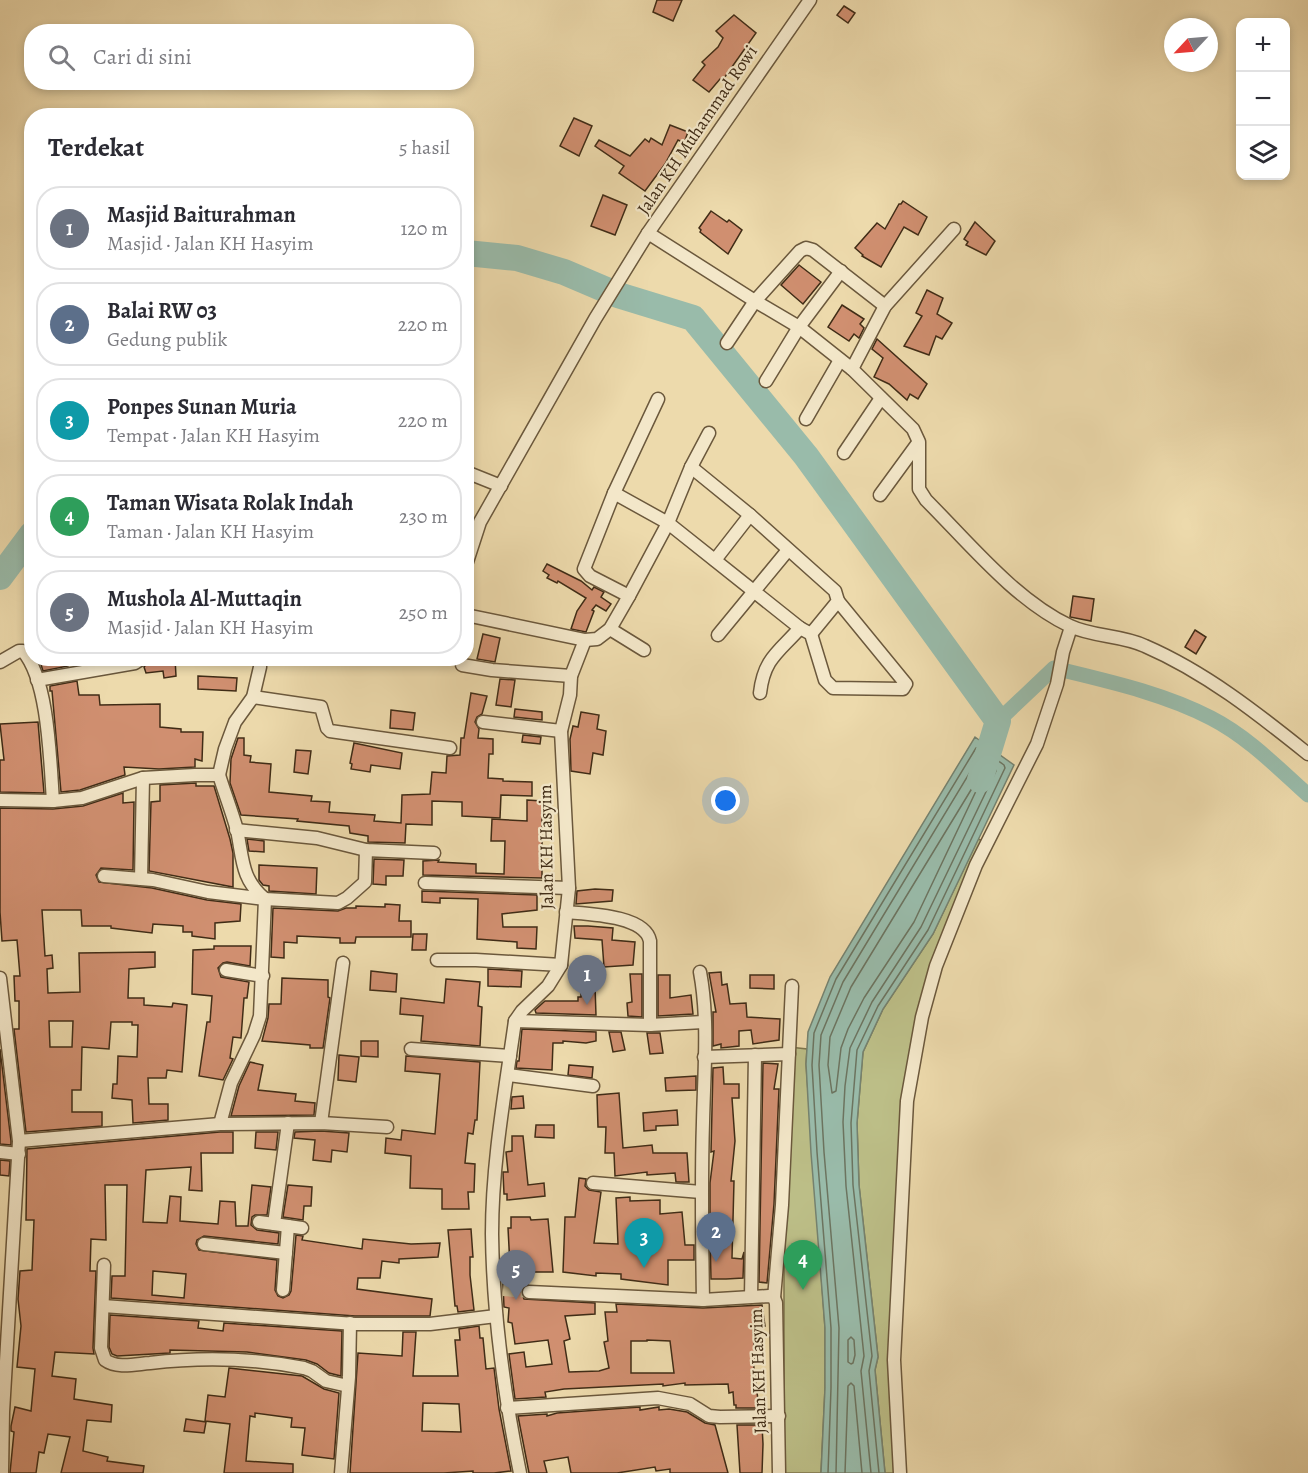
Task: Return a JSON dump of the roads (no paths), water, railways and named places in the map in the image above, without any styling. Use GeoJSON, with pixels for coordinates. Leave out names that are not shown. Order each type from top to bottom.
{"type":"FeatureCollection","features":[{"type":"Feature","properties":{"kind":"street","name":"Jalan KH Muhammad Rowi"},"geometry":{"type":"LineString","coordinates":[[810,0],[648,233],[799,327],[852,369],[913,429],[919,442]]}},
{"type":"Feature","properties":{"kind":"street"},"geometry":{"type":"LineString","coordinates":[[852,369],[885,306],[954,229]]}},
{"type":"Feature","properties":{"kind":"street"},"geometry":{"type":"LineString","coordinates":[[474,540],[480,522],[595,319],[648,233]]}},
{"type":"Feature","properties":{"kind":"street"},"geometry":{"type":"LineString","coordinates":[[727,343],[755,301],[800,251],[806,248],[813,250],[885,306]]}},
{"type":"Feature","properties":{"kind":"street"},"geometry":{"type":"LineString","coordinates":[[766,381],[799,327],[841,271]]}},
{"type":"Feature","properties":{"kind":"street"},"geometry":{"type":"LineString","coordinates":[[806,419],[840,360]]}},
{"type":"Feature","properties":{"kind":"street"},"geometry":{"type":"LineString","coordinates":[[843,453],[881,398]]}},
{"type":"Feature","properties":{"kind":"street"},"geometry":{"type":"LineString","coordinates":[[630,596],[590,576],[585,571],[614,493],[658,399]]}},
{"type":"Feature","properties":{"kind":"street"},"geometry":{"type":"LineString","coordinates":[[474,617],[585,640],[597,639],[610,629],[668,523],[691,467],[709,433]]}},
{"type":"Feature","properties":{"kind":"street"},"geometry":{"type":"LineString","coordinates":[[880,495],[919,442]]}},
{"type":"Feature","properties":{"kind":"street"},"geometry":{"type":"LineString","coordinates":[[919,442],[919,489],[926,500],[1018,593],[1071,627],[1143,645],[1197,672],[1260,716],[1308,754]]}},
{"type":"Feature","properties":{"kind":"street"},"geometry":{"type":"LineString","coordinates":[[614,493],[668,523],[806,631],[829,685],[898,690],[905,687],[906,684],[838,601],[831,587],[750,515],[691,467]]}},
{"type":"Feature","properties":{"kind":"street"},"geometry":{"type":"LineString","coordinates":[[474,475],[501,486]]}},
{"type":"Feature","properties":{"kind":"street"},"geometry":{"type":"LineString","coordinates":[[716,560],[750,515]]}},
{"type":"Feature","properties":{"kind":"street"},"geometry":{"type":"LineString","coordinates":[[718,635],[788,550]]}},
{"type":"Feature","properties":{"kind":"street"},"geometry":{"type":"LineString","coordinates":[[760,693],[762,675],[767,664],[838,601]]}},
{"type":"Feature","properties":{"kind":"street"},"geometry":{"type":"LineString","coordinates":[[900,1473],[894,1360],[907,1101],[922,1017],[936,966],[976,866],[1037,744],[1057,684],[1063,652],[1071,627]]}},
{"type":"Feature","properties":{"kind":"street"},"geometry":{"type":"LineString","coordinates":[[610,629],[644,650]]}},
{"type":"Feature","properties":{"kind":"street","name":"Jalan KH Hasyim"},"geometry":{"type":"LineString","coordinates":[[515,1022],[522,1011],[548,986],[561,965],[568,888],[561,731],[570,695],[571,676],[585,640]]}},
{"type":"Feature","properties":{"kind":"street"},"geometry":{"type":"LineString","coordinates":[[0,662],[19,651],[24,652]]}},
{"type":"Feature","properties":{"kind":"street"},"geometry":{"type":"LineString","coordinates":[[31,666],[46,715],[53,801]]}},
{"type":"Feature","properties":{"kind":"street"},"geometry":{"type":"LineString","coordinates":[[37,680],[83,666]]}},
{"type":"Feature","properties":{"kind":"street"},"geometry":{"type":"LineString","coordinates":[[260,666],[253,697],[235,722],[219,775],[236,830],[248,881],[265,899]]}},
{"type":"Feature","properties":{"kind":"street"},"geometry":{"type":"LineString","coordinates":[[468,666],[571,676]]}},
{"type":"Feature","properties":{"kind":"street"},"geometry":{"type":"LineString","coordinates":[[253,697],[321,707],[327,728],[330,730],[450,748]]}},
{"type":"Feature","properties":{"kind":"street"},"geometry":{"type":"LineString","coordinates":[[483,722],[561,731]]}},
{"type":"Feature","properties":{"kind":"street"},"geometry":{"type":"LineString","coordinates":[[0,800],[53,801],[82,798],[143,778],[219,775]]}},
{"type":"Feature","properties":{"kind":"street"},"geometry":{"type":"LineString","coordinates":[[141,879],[143,778]]}},
{"type":"Feature","properties":{"kind":"street"},"geometry":{"type":"LineString","coordinates":[[236,830],[317,838],[366,850],[434,853]]}},
{"type":"Feature","properties":{"kind":"street"},"geometry":{"type":"LineString","coordinates":[[104,876],[165,882],[208,892],[265,899],[338,903],[365,882],[366,850]]}},
{"type":"Feature","properties":{"kind":"street"},"geometry":{"type":"LineString","coordinates":[[425,883],[568,888]]}},
{"type":"Feature","properties":{"kind":"street"},"geometry":{"type":"LineString","coordinates":[[220,1124],[231,1083],[254,1035],[260,1016],[265,899]]}},
{"type":"Feature","properties":{"kind":"street"},"geometry":{"type":"LineString","coordinates":[[566,912],[612,916],[646,931],[650,941],[650,1024]]}},
{"type":"Feature","properties":{"kind":"street"},"geometry":{"type":"LineString","coordinates":[[436,960],[561,965]]}},
{"type":"Feature","properties":{"kind":"street"},"geometry":{"type":"LineString","coordinates":[[321,1123],[343,963]]}},
{"type":"Feature","properties":{"kind":"street"},"geometry":{"type":"LineString","coordinates":[[226,970],[263,976]]}},
{"type":"Feature","properties":{"kind":"street"},"geometry":{"type":"LineString","coordinates":[[700,972],[704,1023],[701,1192],[703,1300]]}},
{"type":"Feature","properties":{"kind":"street"},"geometry":{"type":"LineString","coordinates":[[0,978],[19,1141],[3,1330],[2,1473]]}},
{"type":"Feature","properties":{"kind":"street"},"geometry":{"type":"LineString","coordinates":[[774,1298],[781,1227],[792,986]]}},
{"type":"Feature","properties":{"kind":"street"},"geometry":{"type":"LineString","coordinates":[[520,1473],[507,1408],[496,1316],[500,1290],[492,1234],[496,1170],[515,1022],[704,1023]]}},
{"type":"Feature","properties":{"kind":"street"},"geometry":{"type":"LineString","coordinates":[[411,1049],[510,1056]]}},
{"type":"Feature","properties":{"kind":"street"},"geometry":{"type":"LineString","coordinates":[[704,1057],[789,1054]]}},
{"type":"Feature","properties":{"kind":"street"},"geometry":{"type":"LineString","coordinates":[[751,1297],[755,1055]]}},
{"type":"Feature","properties":{"kind":"street"},"geometry":{"type":"LineString","coordinates":[[508,1075],[593,1086]]}},
{"type":"Feature","properties":{"kind":"street"},"geometry":{"type":"LineString","coordinates":[[274,1224],[288,1123]]}},
{"type":"Feature","properties":{"kind":"street"},"geometry":{"type":"LineString","coordinates":[[19,1141],[220,1124],[321,1123],[387,1127]]}},
{"type":"Feature","properties":{"kind":"street"},"geometry":{"type":"LineString","coordinates":[[0,1152],[19,1154]]}},
{"type":"Feature","properties":{"kind":"street"},"geometry":{"type":"LineString","coordinates":[[593,1183],[701,1192]]}},
{"type":"Feature","properties":{"kind":"street"},"geometry":{"type":"LineString","coordinates":[[259,1222],[302,1228]]}},
{"type":"Feature","properties":{"kind":"street"},"geometry":{"type":"LineString","coordinates":[[283,1290],[288,1226]]}},
{"type":"Feature","properties":{"kind":"street"},"geometry":{"type":"LineString","coordinates":[[204,1244],[286,1253]]}},
{"type":"Feature","properties":{"kind":"street"},"geometry":{"type":"LineString","coordinates":[[104,1265],[101,1348],[103,1357],[111,1365],[202,1358],[254,1361],[304,1368],[326,1381],[348,1386]]}},
{"type":"Feature","properties":{"kind":"street","name":"Jalan KH Hasyim"},"geometry":{"type":"LineString","coordinates":[[529,1292],[703,1300],[769,1296],[774,1298],[776,1303],[779,1473]]}},
{"type":"Feature","properties":{"kind":"street"},"geometry":{"type":"LineString","coordinates":[[103,1305],[297,1321],[350,1323],[430,1324],[496,1316]]}},
{"type":"Feature","properties":{"kind":"street"},"geometry":{"type":"LineString","coordinates":[[341,1473],[350,1323]]}},
{"type":"Feature","properties":{"kind":"street"},"geometry":{"type":"LineString","coordinates":[[507,1408],[658,1398],[690,1404],[709,1416],[779,1416]]}},
{"type":"Feature","properties":{"kind":"water"},"geometry":{"type":"Polygon","coordinates":[[[975,737],[1014,765],[933,934],[883,1009],[863,1052],[857,1123],[859,1185],[878,1357],[875,1370],[885,1473],[821,1473],[825,1328],[811,1153],[806,1064],[808,1032],[830,977],[975,737]]]}},
{"type":"Feature","properties":{"kind":"waterway"},"geometry":{"type":"LineString","coordinates":[[474,254],[517,258],[564,272],[618,295],[693,318],[806,456],[998,721],[980,780]]}},
{"type":"Feature","properties":{"kind":"waterway"},"geometry":{"type":"LineString","coordinates":[[0,577],[24,545]]}},
{"type":"Feature","properties":{"kind":"waterway"},"geometry":{"type":"LineString","coordinates":[[998,721],[1054,668],[1114,683],[1193,709],[1225,726],[1250,744],[1308,795]]}},
{"type":"Feature","properties":{"kind":"tunnel"},"geometry":{"type":"LineString","coordinates":[[503,1290],[529,1292]]}},
{"type":"Feature","properties":{"kind":"place","name":"Masjid Baiturahman"},"geometry":{"type":"Point","coordinates":[587,1005]}},
{"type":"Feature","properties":{"kind":"place","name":"Balai RW 03"},"geometry":{"type":"Point","coordinates":[716,1262]}},
{"type":"Feature","properties":{"kind":"place","name":"Ponpes Sunan Muria"},"geometry":{"type":"Point","coordinates":[644,1268]}},
{"type":"Feature","properties":{"kind":"place","name":"Taman Wisata Rolak Indah"},"geometry":{"type":"Point","coordinates":[803,1290]}},
{"type":"Feature","properties":{"kind":"place","name":"Mushola Al-Muttaqin"},"geometry":{"type":"Point","coordinates":[516,1300]}}]}
